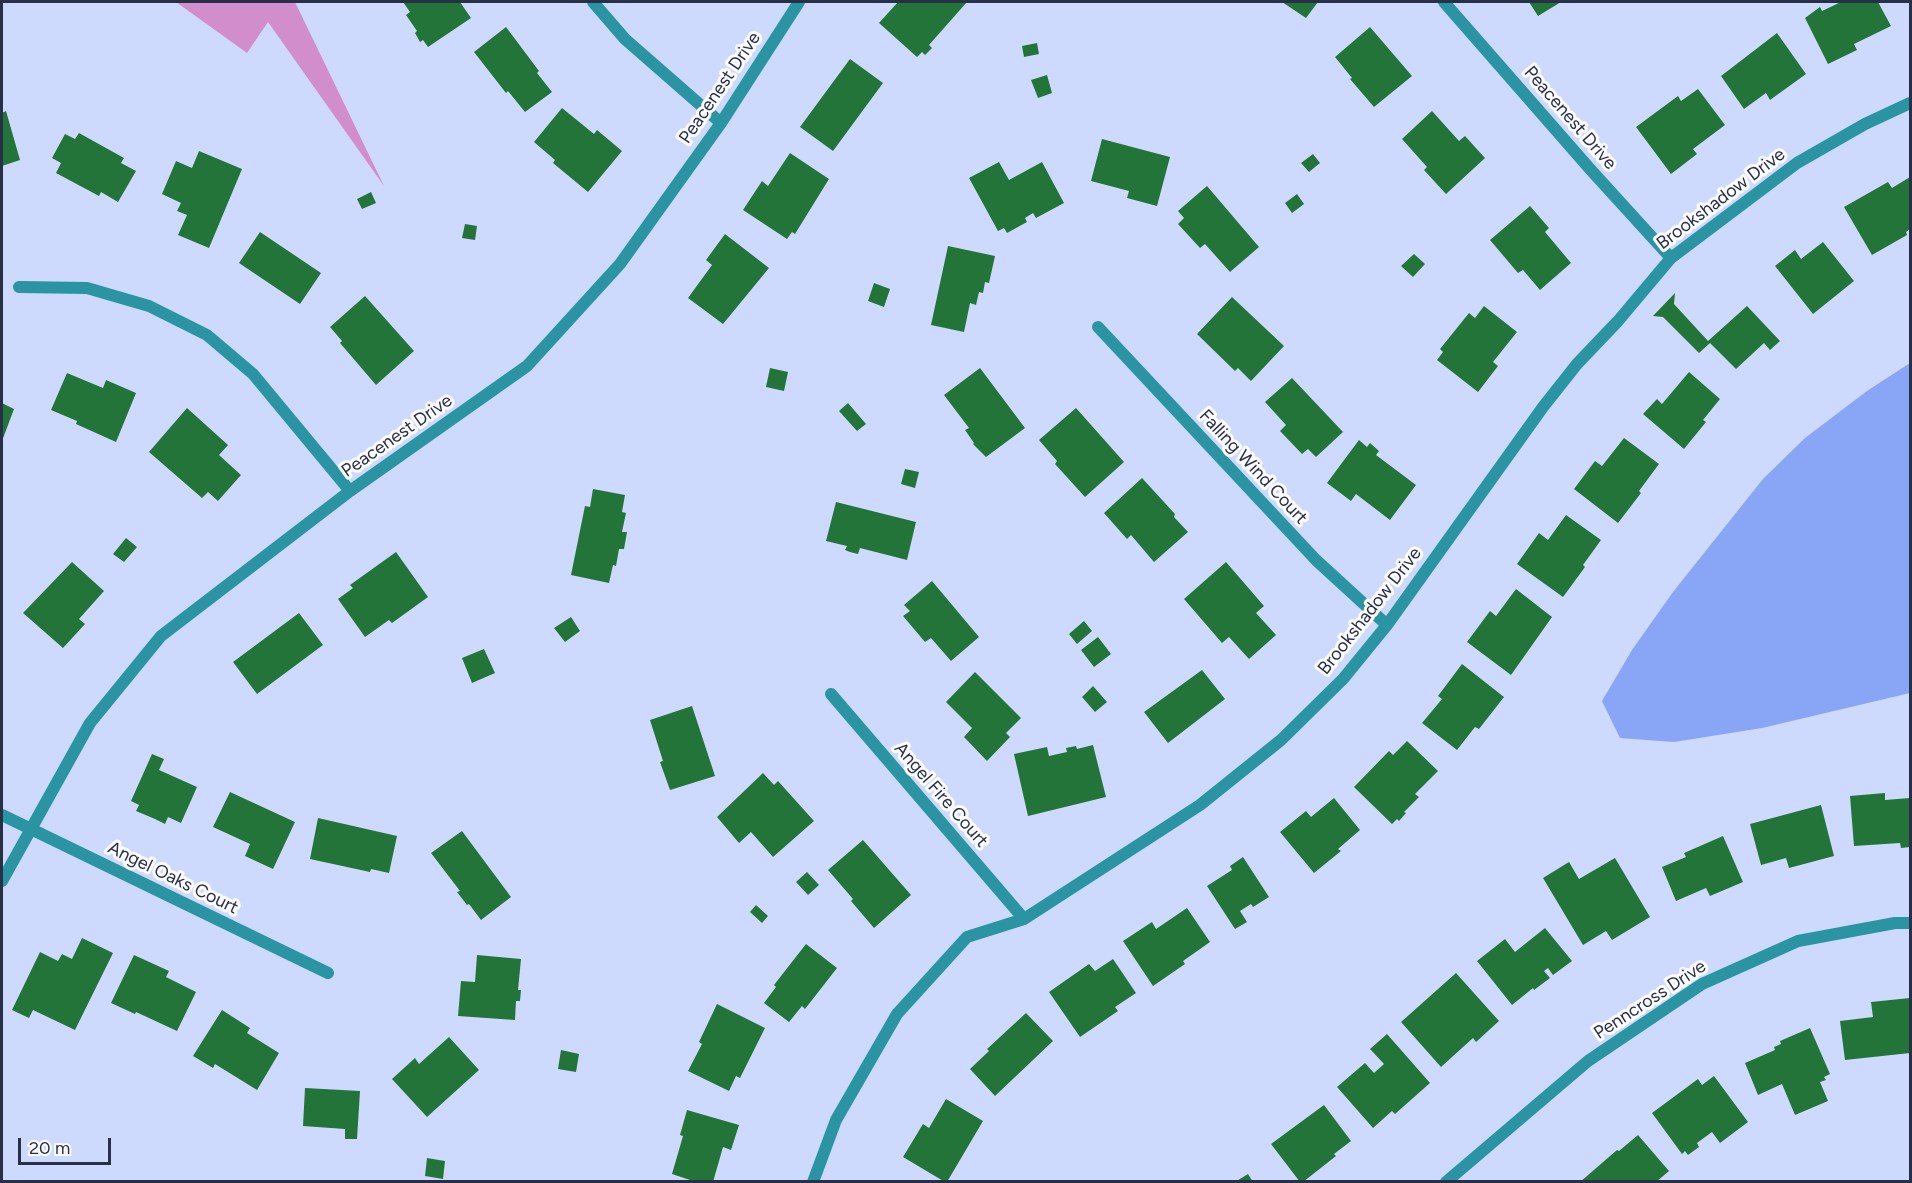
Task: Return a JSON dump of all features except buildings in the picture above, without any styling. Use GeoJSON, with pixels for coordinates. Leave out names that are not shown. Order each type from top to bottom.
{"type":"FeatureCollection","features":[{"type":"Feature","properties":{"kind":"street"},"geometry":{"type":"LineString","coordinates":[[593,2],[625,39],[721,123]]}},
{"type":"Feature","properties":{"kind":"street","name":"Peacenest Drive"},"geometry":{"type":"LineString","coordinates":[[2,881],[90,723],[161,636],[350,491],[527,366],[620,264],[721,123],[799,2]]}},
{"type":"Feature","properties":{"kind":"street","name":"Peacenest Drive"},"geometry":{"type":"LineString","coordinates":[[1444,2],[1671,258]]}},
{"type":"Feature","properties":{"kind":"street","name":"Brookshadow Drive"},"geometry":{"type":"LineString","coordinates":[[813,1182],[837,1120],[897,1014],[967,937],[1024,919],[1200,805],[1281,740],[1343,679],[1387,625],[1543,407],[1577,364],[1618,321],[1671,258],[1797,163],[1865,124],[1911,103]]}},
{"type":"Feature","properties":{"kind":"street"},"geometry":{"type":"LineString","coordinates":[[19,287],[87,288],[149,306],[207,335],[254,374],[350,491]]}},
{"type":"Feature","properties":{"kind":"street","name":"Falling Wind Court"},"geometry":{"type":"LineString","coordinates":[[1098,327],[1316,560],[1387,625]]}},
{"type":"Feature","properties":{"kind":"street","name":"Angel Fire Court"},"geometry":{"type":"LineString","coordinates":[[831,694],[1024,919]]}},
{"type":"Feature","properties":{"kind":"street","name":"Angel Oaks Court"},"geometry":{"type":"LineString","coordinates":[[2,815],[328,973]]}},
{"type":"Feature","properties":{"kind":"street","name":"Penncross Drive"},"geometry":{"type":"LineString","coordinates":[[1446,1182],[1588,1061],[1702,984],[1798,941],[1895,923],[1911,923]]}},
{"type":"Feature","properties":{"kind":"shaded area"},"geometry":{"type":"Polygon","coordinates":[[[176,2],[295,2],[384,186],[268,22],[247,53],[176,2]]]}},
{"type":"Feature","properties":{"kind":"water"},"geometry":{"type":"Polygon","coordinates":[[[1910,363],[1910,693],[1762,728],[1674,742],[1620,738],[1602,701],[1632,650],[1673,592],[1763,479],[1805,438],[1867,391],[1910,363]]]}}]}
